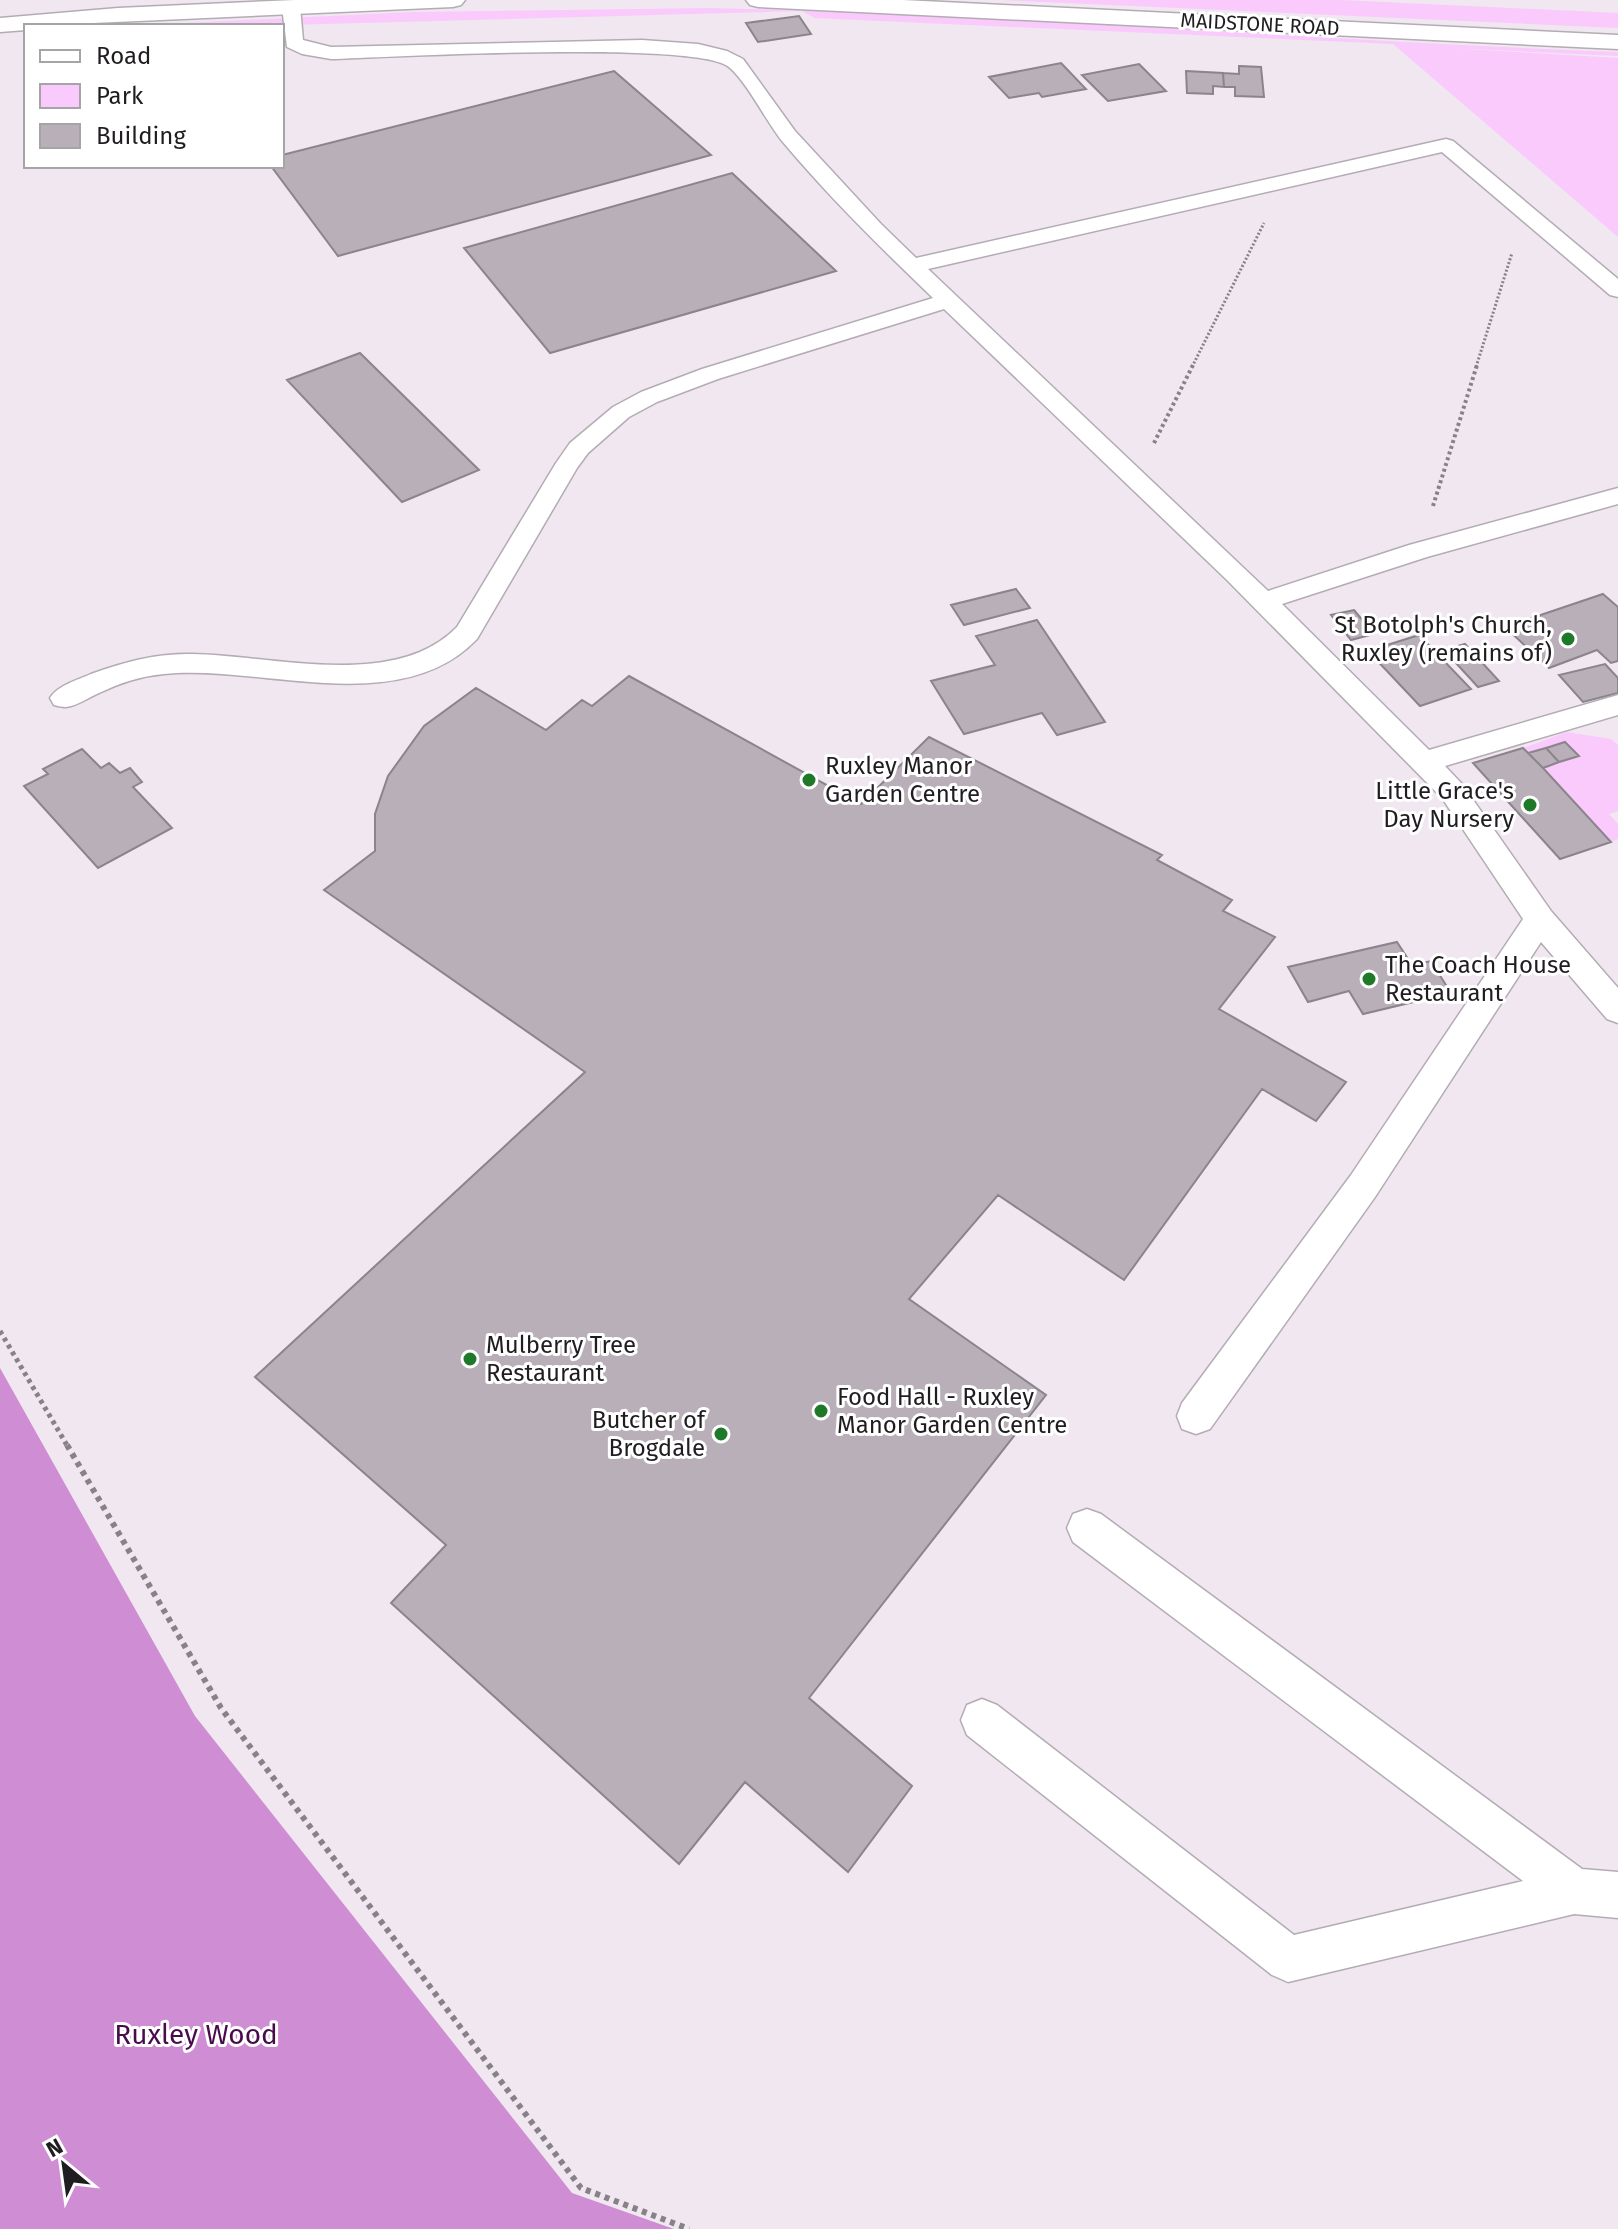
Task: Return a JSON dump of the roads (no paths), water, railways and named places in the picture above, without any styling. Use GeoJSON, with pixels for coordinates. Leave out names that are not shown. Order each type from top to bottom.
{"type":"FeatureCollection","features":[{"type":"Feature","properties":{"kind":"main road"},"geometry":{"type":"LineString","coordinates":[[0,25],[453,0]]}},
{"type":"Feature","properties":{"kind":"main road","name":"MAIDSTONE ROAD"},"geometry":{"type":"LineString","coordinates":[[758,0],[1618,42]]}},
{"type":"Feature","properties":{"kind":"lane"},"geometry":{"type":"LineString","coordinates":[[291,7],[294,43],[309,50],[331,53],[642,46],[698,50],[736,63],[813,164],[911,266],[1264,601],[1452,791],[1540,919],[1618,1010]]}},
{"type":"Feature","properties":{"kind":"lane"},"geometry":{"type":"LineString","coordinates":[[911,266],[1446,145],[1618,290]]}},
{"type":"Feature","properties":{"kind":"lane"},"geometry":{"type":"LineString","coordinates":[[64,698],[104,678],[142,667],[191,663],[332,674],[419,665],[447,652],[467,633],[579,448],[621,412],[649,397],[710,374],[948,301]]}},
{"type":"Feature","properties":{"kind":"lane"},"geometry":{"type":"LineString","coordinates":[[1264,601],[1418,551],[1618,496]]}},
{"type":"Feature","properties":{"kind":"lane"},"geometry":{"type":"LineString","coordinates":[[1424,762],[1618,705]]}},
{"type":"Feature","properties":{"kind":"lane"},"geometry":{"type":"LineString","coordinates":[[1196,1416],[1363,1186],[1540,919]]}},
{"type":"Feature","properties":{"kind":"lane"},"geometry":{"type":"LineString","coordinates":[[1087,1528],[1574,1891]]}},
{"type":"Feature","properties":{"kind":"lane"},"geometry":{"type":"LineString","coordinates":[[982,1720],[1288,1959],[1574,1891],[1618,1895]]}},
{"type":"Feature","properties":{"kind":"place","name":"St Botolph's Church, Ruxley (remains of)"},"geometry":{"type":"Point","coordinates":[1568,639]}},
{"type":"Feature","properties":{"kind":"place","name":"Ruxley Manor Garden Centre"},"geometry":{"type":"Point","coordinates":[809,780]}},
{"type":"Feature","properties":{"kind":"place","name":"Little Grace's Day Nursery"},"geometry":{"type":"Point","coordinates":[1530,805]}},
{"type":"Feature","properties":{"kind":"place","name":"The Coach House Restaurant"},"geometry":{"type":"Point","coordinates":[1369,979]}},
{"type":"Feature","properties":{"kind":"place","name":"Mulberry Tree Restaurant"},"geometry":{"type":"Point","coordinates":[470,1359]}},
{"type":"Feature","properties":{"kind":"place","name":"Food Hall - Ruxley Manor Garden Centre"},"geometry":{"type":"Point","coordinates":[821,1411]}},
{"type":"Feature","properties":{"kind":"place","name":"Butcher of Brogdale"},"geometry":{"type":"Point","coordinates":[721,1434]}},
{"type":"Feature","properties":{"kind":"park label","name":"Ruxley Wood"},"geometry":{"type":"Point","coordinates":[196,2034]}}]}
